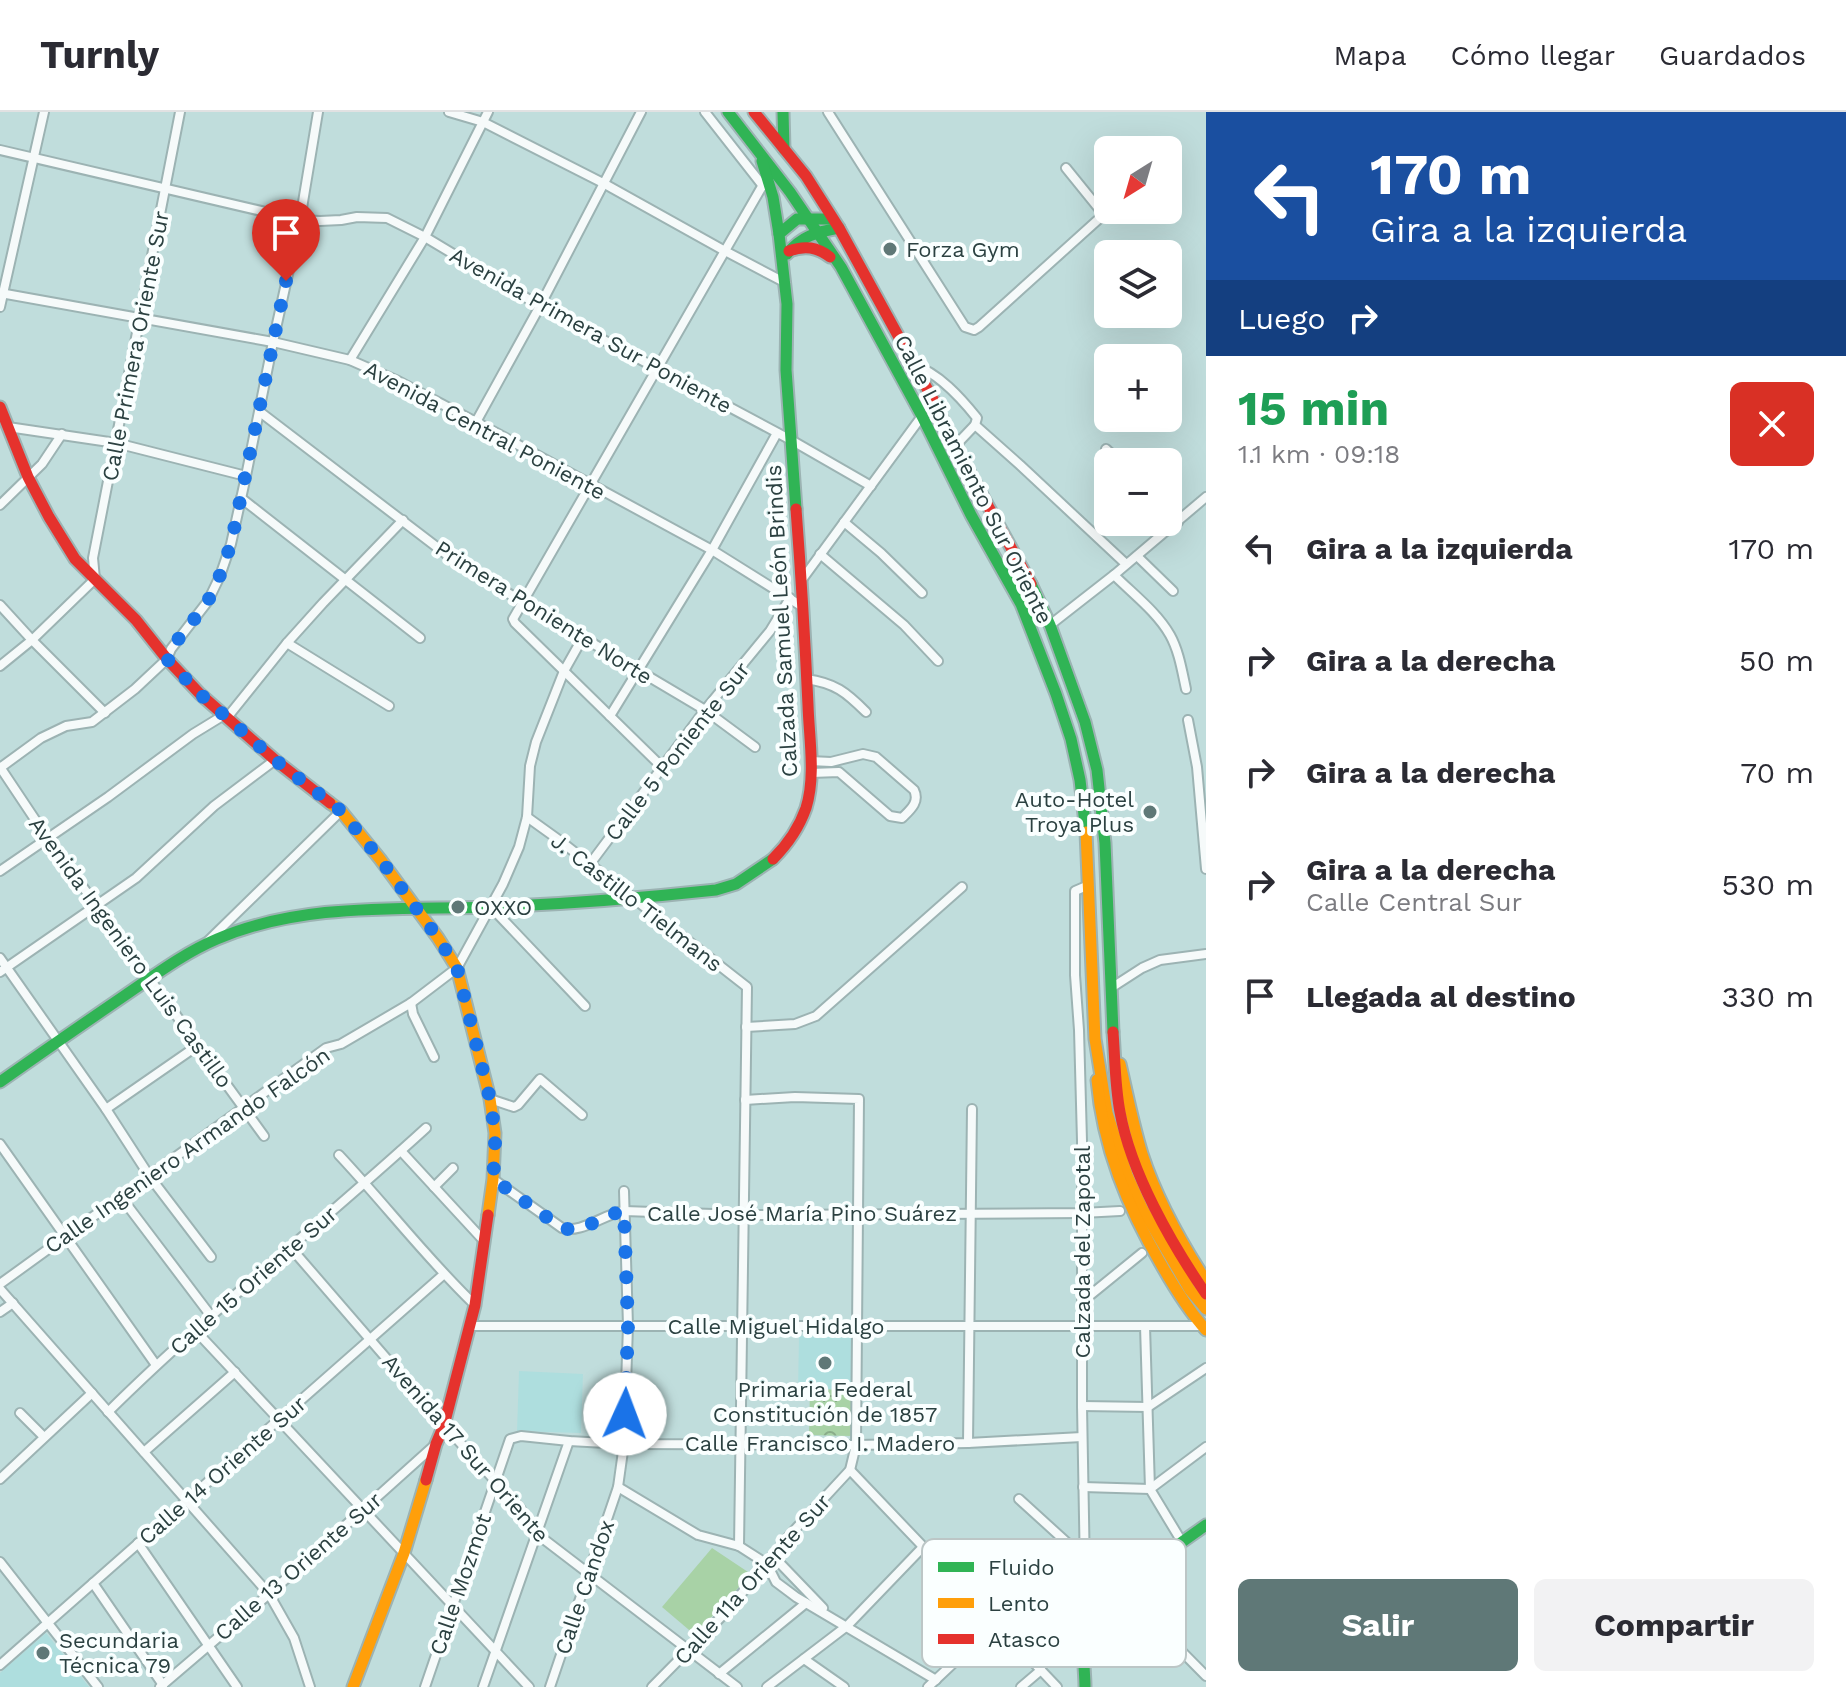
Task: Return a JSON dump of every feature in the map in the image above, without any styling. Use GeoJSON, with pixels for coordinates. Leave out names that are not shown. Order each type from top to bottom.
{"type":"FeatureCollection","features":[{"type":"Feature","properties":{"kind":"street"},"geometry":{"type":"LineString","coordinates":[[0,307],[44,112]]}},
{"type":"Feature","properties":{"kind":"street","name":"Calle Primera Oriente Sur"},"geometry":{"type":"LineString","coordinates":[[95,579],[93,558],[180,112]]}},
{"type":"Feature","properties":{"kind":"street"},"geometry":{"type":"LineString","coordinates":[[0,768],[41,738],[66,726],[92,722],[135,689],[167,659],[171,649],[208,601],[231,544],[300,220],[318,112]]}},
{"type":"Feature","properties":{"kind":"street"},"geometry":{"type":"LineString","coordinates":[[449,112],[483,122],[603,183],[786,283]]}},
{"type":"Feature","properties":{"kind":"street"},"geometry":{"type":"LineString","coordinates":[[350,360],[425,237],[488,112]]}},
{"type":"Feature","properties":{"kind":"street"},"geometry":{"type":"LineString","coordinates":[[476,422],[641,112]]}},
{"type":"Feature","properties":{"kind":"street"},"geometry":{"type":"LineString","coordinates":[[662,767],[513,619],[766,181],[705,112]]}},
{"type":"Feature","properties":{"kind":"street","name":"Calle Libramiento Sur Oriente"},"geometry":{"type":"LineString","coordinates":[[728,112],[841,267],[1021,604],[1056,694],[1080,780],[1088,855],[1095,1039],[1107,1113],[1127,1175],[1142,1208],[1190,1290],[1206,1309]]}},
{"type":"Feature","properties":{"kind":"street"},"geometry":{"type":"LineString","coordinates":[[783,112],[784,149]]}},
{"type":"Feature","properties":{"kind":"street"},"geometry":{"type":"LineString","coordinates":[[828,112],[965,327],[974,330],[1101,217],[1102,213],[1066,168]]}},
{"type":"Feature","properties":{"kind":"street"},"geometry":{"type":"LineString","coordinates":[[742,128],[755,113]]}},
{"type":"Feature","properties":{"kind":"street","name":"Calle Libramiento Sur Oriente"},"geometry":{"type":"LineString","coordinates":[[755,113],[806,176],[835,224],[935,403],[1050,625],[1085,722],[1097,770],[1105,843],[1113,1033],[1120,1112],[1131,1151],[1151,1200],[1180,1256],[1206,1294]]}},
{"type":"Feature","properties":{"kind":"street","name":"Calzada Samuel León Brindis"},"geometry":{"type":"LineString","coordinates":[[0,1082],[148,978],[206,942],[273,920],[716,890],[736,884],[768,864],[784,848],[806,807],[811,767],[786,370],[786,256],[779,234],[776,204],[754,144]]}},
{"type":"Feature","properties":{"kind":"street","name":"Avenida Primera Sur Poniente"},"geometry":{"type":"LineString","coordinates":[[0,150],[300,220],[387,218],[425,237],[540,306],[871,486]]}},
{"type":"Feature","properties":{"kind":"street"},"geometry":{"type":"LineString","coordinates":[[779,234],[797,219],[835,224]]}},
{"type":"Feature","properties":{"kind":"street"},"geometry":{"type":"LineString","coordinates":[[786,256],[798,240],[835,224]]}},
{"type":"Feature","properties":{"kind":"street"},"geometry":{"type":"LineString","coordinates":[[786,256],[805,246],[811,247],[824,252],[841,267]]}},
{"type":"Feature","properties":{"kind":"street","name":"Avenida Central Poniente"},"geometry":{"type":"LineString","coordinates":[[1,293],[273,342],[350,360],[398,381],[712,550],[803,607]]}},
{"type":"Feature","properties":{"kind":"street"},"geometry":{"type":"LineString","coordinates":[[913,365],[923,368],[977,418],[975,425],[955,446]]}},
{"type":"Feature","properties":{"kind":"street","name":"Primera Poniente Norte"},"geometry":{"type":"LineString","coordinates":[[260,412],[459,564],[705,710],[755,747]]}},
{"type":"Feature","properties":{"kind":"street"},"geometry":{"type":"LineString","coordinates":[[801,582],[922,416]]}},
{"type":"Feature","properties":{"kind":"street"},"geometry":{"type":"LineString","coordinates":[[3,417],[62,434],[116,443],[246,476]]}},
{"type":"Feature","properties":{"kind":"street"},"geometry":{"type":"LineString","coordinates":[[3,417],[28,477],[75,559],[136,620],[200,694],[275,760],[341,811],[380,859],[457,968],[490,1099],[495,1133],[493,1179],[475,1305],[444,1425],[404,1553],[353,1687]]}},
{"type":"Feature","properties":{"kind":"street"},"geometry":{"type":"LineString","coordinates":[[975,425],[1126,564]]}},
{"type":"Feature","properties":{"kind":"street"},"geometry":{"type":"LineString","coordinates":[[610,716],[712,550],[777,433]]}},
{"type":"Feature","properties":{"kind":"street"},"geometry":{"type":"LineString","coordinates":[[0,505],[42,464],[62,434]]}},
{"type":"Feature","properties":{"kind":"street"},"geometry":{"type":"LineString","coordinates":[[1182,518],[1206,497]]}},
{"type":"Feature","properties":{"kind":"street"},"geometry":{"type":"LineString","coordinates":[[241,498],[420,638]]}},
{"type":"Feature","properties":{"kind":"street"},"geometry":{"type":"LineString","coordinates":[[0,871],[193,734],[230,714],[287,643],[403,520]]}},
{"type":"Feature","properties":{"kind":"street"},"geometry":{"type":"LineString","coordinates":[[844,522],[922,593]]}},
{"type":"Feature","properties":{"kind":"street"},"geometry":{"type":"LineString","coordinates":[[1050,625],[1161,536]]}},
{"type":"Feature","properties":{"kind":"street"},"geometry":{"type":"LineString","coordinates":[[820,554],[904,625],[938,661]]}},
{"type":"Feature","properties":{"kind":"street"},"geometry":{"type":"LineString","coordinates":[[1137,556],[1173,591]]}},
{"type":"Feature","properties":{"kind":"street"},"geometry":{"type":"LineString","coordinates":[[1114,575],[1171,636],[1186,689]]}},
{"type":"Feature","properties":{"kind":"street"},"geometry":{"type":"LineString","coordinates":[[0,666],[32,640],[95,579]]}},
{"type":"Feature","properties":{"kind":"street","name":"Calle 5 Poniente Sur"},"geometry":{"type":"LineString","coordinates":[[590,864],[705,710],[770,631],[790,598]]}},
{"type":"Feature","properties":{"kind":"street"},"geometry":{"type":"LineString","coordinates":[[0,605],[105,713]]}},
{"type":"Feature","properties":{"kind":"street"},"geometry":{"type":"LineString","coordinates":[[457,968],[491,907],[519,847],[527,817],[530,766],[536,742],[564,671],[582,639]]}},
{"type":"Feature","properties":{"kind":"street"},"geometry":{"type":"LineString","coordinates":[[287,643],[389,706]]}},
{"type":"Feature","properties":{"kind":"street"},"geometry":{"type":"LineString","coordinates":[[806,679],[837,687],[866,712]]}},
{"type":"Feature","properties":{"kind":"street"},"geometry":{"type":"LineString","coordinates":[[1188,720],[1197,767],[1206,869]]}},
{"type":"Feature","properties":{"kind":"street"},"geometry":{"type":"LineString","coordinates":[[863,754],[876,757],[914,790],[917,796],[914,806],[902,818],[890,816],[839,772],[811,767],[863,754]]}},
{"type":"Feature","properties":{"kind":"street"},"geometry":{"type":"LineString","coordinates":[[1197,767],[1206,758]]}},
{"type":"Feature","properties":{"kind":"street"},"geometry":{"type":"LineString","coordinates":[[4,970],[136,878],[214,806],[275,760]]}},
{"type":"Feature","properties":{"kind":"street","name":"Avenida Ingeniero Luis Castillo"},"geometry":{"type":"LineString","coordinates":[[0,768],[95,905],[264,1136]]}},
{"type":"Feature","properties":{"kind":"street"},"geometry":{"type":"LineString","coordinates":[[206,942],[341,811]]}},
{"type":"Feature","properties":{"kind":"street","name":"J. Castillo Tielmans"},"geometry":{"type":"LineString","coordinates":[[527,817],[747,987],[746,1027]]}},
{"type":"Feature","properties":{"kind":"street","name":"Calzada del Zapotal"},"geometry":{"type":"LineString","coordinates":[[1084,1539],[1082,1141],[1075,891],[1089,885]]}},
{"type":"Feature","properties":{"kind":"street"},"geometry":{"type":"LineString","coordinates":[[739,1546],[746,1027],[795,1024],[816,1016],[962,887]]}},
{"type":"Feature","properties":{"kind":"street"},"geometry":{"type":"LineString","coordinates":[[491,907],[585,1006]]}},
{"type":"Feature","properties":{"kind":"street"},"geometry":{"type":"LineString","coordinates":[[1075,915],[1090,914]]}},
{"type":"Feature","properties":{"kind":"street"},"geometry":{"type":"LineString","coordinates":[[1111,988],[1160,960],[1206,954]]}},
{"type":"Feature","properties":{"kind":"street"},"geometry":{"type":"LineString","coordinates":[[0,958],[4,970],[59,1040],[150,1177],[211,1257]]}},
{"type":"Feature","properties":{"kind":"street","name":"Calle Ingeniero Armando Falcón"},"geometry":{"type":"LineString","coordinates":[[0,1287],[65,1236],[326,1048],[341,1044],[411,1003],[457,968]]}},
{"type":"Feature","properties":{"kind":"street"},"geometry":{"type":"LineString","coordinates":[[411,1003],[413,1014],[434,1057]]}},
{"type":"Feature","properties":{"kind":"street"},"geometry":{"type":"LineString","coordinates":[[1113,1033],[1151,1181],[1187,1253],[1206,1281]]}},
{"type":"Feature","properties":{"kind":"street"},"geometry":{"type":"LineString","coordinates":[[1095,1039],[1098,1106],[1117,1179],[1159,1261],[1204,1328]]}},
{"type":"Feature","properties":{"kind":"street"},"geometry":{"type":"LineString","coordinates":[[106,1109],[197,1046]]}},
{"type":"Feature","properties":{"kind":"street"},"geometry":{"type":"LineString","coordinates":[[490,1099],[514,1107],[540,1079],[582,1115]]}},
{"type":"Feature","properties":{"kind":"street"},"geometry":{"type":"LineString","coordinates":[[745,1100],[795,1097],[859,1099],[856,1445],[850,1470],[922,1546]]}},
{"type":"Feature","properties":{"kind":"street"},"geometry":{"type":"LineString","coordinates":[[968,1443],[972,1109]]}},
{"type":"Feature","properties":{"kind":"street","name":"Calle 15 Oriente Sur"},"geometry":{"type":"LineString","coordinates":[[108,1412],[195,1330],[426,1128]]}},
{"type":"Feature","properties":{"kind":"street"},"geometry":{"type":"LineString","coordinates":[[0,1144],[156,1365]]}},
{"type":"Feature","properties":{"kind":"street"},"geometry":{"type":"LineString","coordinates":[[401,1151],[484,1241]]}},
{"type":"Feature","properties":{"kind":"street"},"geometry":{"type":"LineString","coordinates":[[339,1155],[443,1275],[475,1305]]}},
{"type":"Feature","properties":{"kind":"street"},"geometry":{"type":"LineString","coordinates":[[434,1187],[453,1168]]}},
{"type":"Feature","properties":{"kind":"street","name":"Calle José María Pino Suárez"},"geometry":{"type":"LineString","coordinates":[[493,1179],[567,1230],[575,1230],[624,1211],[743,1215],[1120,1211]]}},
{"type":"Feature","properties":{"kind":"street","name":"Calle Candox"},"geometry":{"type":"LineString","coordinates":[[550,1687],[618,1487],[624,1444],[628,1326],[624,1191]]}},
{"type":"Feature","properties":{"kind":"street"},"geometry":{"type":"LineString","coordinates":[[121,1197],[211,1316]]}},
{"type":"Feature","properties":{"kind":"street","name":"Avenida 17 Sur Oriente"},"geometry":{"type":"LineString","coordinates":[[291,1248],[520,1508],[537,1534],[737,1687]]}},
{"type":"Feature","properties":{"kind":"street"},"geometry":{"type":"LineString","coordinates":[[1083,1301],[1142,1253]]}},
{"type":"Feature","properties":{"kind":"street","name":"Calle 14 Oriente Sur"},"geometry":{"type":"LineString","coordinates":[[0,1665],[443,1275]]}},
{"type":"Feature","properties":{"kind":"street"},"geometry":{"type":"LineString","coordinates":[[0,1287],[269,1594],[294,1638],[310,1687]]}},
{"type":"Feature","properties":{"kind":"street"},"geometry":{"type":"LineString","coordinates":[[0,1312],[13,1303]]}},
{"type":"Feature","properties":{"kind":"street","name":"Calle Miguel Hidalgo"},"geometry":{"type":"LineString","coordinates":[[470,1326],[1204,1328]]}},
{"type":"Feature","properties":{"kind":"street"},"geometry":{"type":"LineString","coordinates":[[1145,1326],[1150,1489],[1180,1539]]}},
{"type":"Feature","properties":{"kind":"street"},"geometry":{"type":"LineString","coordinates":[[195,1330],[529,1687]]}},
{"type":"Feature","properties":{"kind":"street"},"geometry":{"type":"LineString","coordinates":[[1082,1406],[1148,1407],[1206,1368]]}},
{"type":"Feature","properties":{"kind":"street"},"geometry":{"type":"LineString","coordinates":[[144,1452],[235,1372]]}},
{"type":"Feature","properties":{"kind":"street"},"geometry":{"type":"LineString","coordinates":[[0,1479],[92,1393]]}},
{"type":"Feature","properties":{"kind":"street"},"geometry":{"type":"LineString","coordinates":[[20,1413],[44,1437]]}},
{"type":"Feature","properties":{"kind":"street","name":"Calle Francisco I. Madero"},"geometry":{"type":"LineString","coordinates":[[510,1439],[521,1436],[624,1444],[856,1445],[1082,1437]]}},
{"type":"Feature","properties":{"kind":"street","name":"Calle Mozmot"},"geometry":{"type":"LineString","coordinates":[[425,1687],[510,1439]]}},
{"type":"Feature","properties":{"kind":"street"},"geometry":{"type":"LineString","coordinates":[[483,1687],[569,1441]]}},
{"type":"Feature","properties":{"kind":"street","name":"Calle 13 Oriente Sur"},"geometry":{"type":"LineString","coordinates":[[162,1686],[436,1444]]}},
{"type":"Feature","properties":{"kind":"street"},"geometry":{"type":"LineString","coordinates":[[1083,1487],[1150,1489],[1206,1447]]}},
{"type":"Feature","properties":{"kind":"street","name":"Calle 11a Oriente Sur"},"geometry":{"type":"LineString","coordinates":[[654,1686],[745,1592],[850,1470]]}},
{"type":"Feature","properties":{"kind":"street"},"geometry":{"type":"LineString","coordinates":[[618,1487],[698,1535],[739,1546],[767,1564],[776,1582],[806,1603],[936,1680]]}},
{"type":"Feature","properties":{"kind":"street"},"geometry":{"type":"LineString","coordinates":[[1019,1499],[1063,1539]]}},
{"type":"Feature","properties":{"kind":"street"},"geometry":{"type":"LineString","coordinates":[[1186,1539],[1206,1525]]}},
{"type":"Feature","properties":{"kind":"street"},"geometry":{"type":"LineString","coordinates":[[138,1543],[237,1687]]}},
{"type":"Feature","properties":{"kind":"street"},"geometry":{"type":"LineString","coordinates":[[767,1687],[847,1626],[922,1548]]}},
{"type":"Feature","properties":{"kind":"street"},"geometry":{"type":"LineString","coordinates":[[773,1556],[829,1615]]}},
{"type":"Feature","properties":{"kind":"street"},"geometry":{"type":"LineString","coordinates":[[0,1562],[98,1687]]}},
{"type":"Feature","properties":{"kind":"street"},"geometry":{"type":"LineString","coordinates":[[93,1583],[162,1686]]}},
{"type":"Feature","properties":{"kind":"street"},"geometry":{"type":"LineString","coordinates":[[719,1674],[806,1603]]}},
{"type":"Feature","properties":{"kind":"street"},"geometry":{"type":"LineString","coordinates":[[1186,1656],[1206,1676]]}},
{"type":"Feature","properties":{"kind":"street"},"geometry":{"type":"LineString","coordinates":[[804,1659],[844,1687]]}},
{"type":"Feature","properties":{"kind":"street"},"geometry":{"type":"LineString","coordinates":[[928,1687],[950,1667]]}},
{"type":"Feature","properties":{"kind":"street"},"geometry":{"type":"LineString","coordinates":[[1038,1667],[1057,1687]]}},
{"type":"Feature","properties":{"kind":"street"},"geometry":{"type":"LineString","coordinates":[[1085,1667],[1085,1687]]}},
{"type":"Feature","properties":{"kind":"street"},"geometry":{"type":"LineString","coordinates":[[1021,1687],[1041,1670]]}},
{"type":"Feature","properties":{"kind":"shaded area","name":"Primaria Federal Constitución de 1857"},"geometry":{"type":"Polygon","coordinates":[[[799,1336],[852,1337],[852,1390],[798,1389],[799,1336]]]}},
{"type":"Feature","properties":{"kind":"shaded area"},"geometry":{"type":"Polygon","coordinates":[[[519,1371],[583,1374],[581,1433],[517,1431],[519,1371]]]}},
{"type":"Feature","properties":{"kind":"shaded area","name":"Secundaria Técnica 79"},"geometry":{"type":"Polygon","coordinates":[[[46,1633],[89,1687],[0,1687],[0,1673],[46,1633]]]}},
{"type":"Feature","properties":{"kind":"green space"},"geometry":{"type":"Polygon","coordinates":[[[810,1389],[852,1390],[851,1436],[809,1435],[810,1389]]]}},
{"type":"Feature","properties":{"kind":"green space"},"geometry":{"type":"Polygon","coordinates":[[[712,1548],[751,1574],[695,1635],[662,1607],[712,1548]]]}},
{"type":"Feature","properties":{"kind":"traffic: fast"},"geometry":{"type":"LineString","coordinates":[[728,112],[790,192],[841,267],[1021,604],[1071,739],[1086,832]]}},
{"type":"Feature","properties":{"kind":"traffic: fast"},"geometry":{"type":"LineString","coordinates":[[783,112],[784,149]]}},
{"type":"Feature","properties":{"kind":"traffic: fast"},"geometry":{"type":"LineString","coordinates":[[762,161],[773,197],[779,234]]}},
{"type":"Feature","properties":{"kind":"traffic: fast"},"geometry":{"type":"LineString","coordinates":[[796,509],[786,370],[787,304],[779,234],[797,219],[832,219]]}},
{"type":"Feature","properties":{"kind":"traffic: fast"},"geometry":{"type":"LineString","coordinates":[[787,254],[810,236],[839,228]]}},
{"type":"Feature","properties":{"kind":"traffic: fast"},"geometry":{"type":"LineString","coordinates":[[1031,584],[1050,625],[1085,722],[1097,770],[1105,843],[1113,1032]]}},
{"type":"Feature","properties":{"kind":"traffic: fast"},"geometry":{"type":"LineString","coordinates":[[0,1082],[181,958],[217,939],[250,927],[318,913],[353,910],[548,904],[716,890],[736,884],[773,859]]}},
{"type":"Feature","properties":{"kind":"traffic: fast"},"geometry":{"type":"LineString","coordinates":[[1186,1540],[1206,1525]]}},
{"type":"Feature","properties":{"kind":"traffic: fast"},"geometry":{"type":"LineString","coordinates":[[1084,1667],[1085,1687]]}},
{"type":"Feature","properties":{"kind":"traffic: slow"},"geometry":{"type":"LineString","coordinates":[[330,803],[341,811],[380,859],[457,968],[490,1099],[495,1133],[488,1215]]}},
{"type":"Feature","properties":{"kind":"traffic: slow"},"geometry":{"type":"LineString","coordinates":[[1086,832],[1095,1039],[1107,1113],[1127,1175],[1142,1208],[1190,1290],[1206,1309]]}},
{"type":"Feature","properties":{"kind":"traffic: slow"},"geometry":{"type":"LineString","coordinates":[[1120,1064],[1148,1171],[1170,1220],[1206,1281]]}},
{"type":"Feature","properties":{"kind":"traffic: slow"},"geometry":{"type":"LineString","coordinates":[[1097,1080],[1105,1129],[1127,1198],[1171,1281],[1206,1330]]}},
{"type":"Feature","properties":{"kind":"traffic: slow"},"geometry":{"type":"LineString","coordinates":[[353,1687],[404,1553],[426,1480]]}},
{"type":"Feature","properties":{"kind":"traffic: jam"},"geometry":{"type":"LineString","coordinates":[[754,112],[806,176],[839,228],[1031,584]]}},
{"type":"Feature","properties":{"kind":"traffic: jam"},"geometry":{"type":"LineString","coordinates":[[789,251],[811,248],[830,257]]}},
{"type":"Feature","properties":{"kind":"traffic: jam"},"geometry":{"type":"LineString","coordinates":[[0,407],[28,477],[75,559],[136,620],[200,694],[330,803]]}},
{"type":"Feature","properties":{"kind":"traffic: jam"},"geometry":{"type":"LineString","coordinates":[[773,859],[800,822],[811,783],[796,509]]}},
{"type":"Feature","properties":{"kind":"traffic: jam"},"geometry":{"type":"LineString","coordinates":[[1113,1032],[1118,1102],[1133,1159],[1166,1230],[1206,1294]]}},
{"type":"Feature","properties":{"kind":"traffic: jam"},"geometry":{"type":"LineString","coordinates":[[426,1480],[444,1425],[475,1305],[488,1215]]}},
{"type":"Feature","properties":{"kind":"place","name":"Forza Gym"},"geometry":{"type":"Point","coordinates":[890,249]}},
{"type":"Feature","properties":{"kind":"place","name":"Auto-Hotel Troya Plus"},"geometry":{"type":"Point","coordinates":[1150,812]}},
{"type":"Feature","properties":{"kind":"place","name":"OXXO"},"geometry":{"type":"Point","coordinates":[458,907]}},
{"type":"Feature","properties":{"kind":"place","name":"Primaria Federal Constitución de 1857"},"geometry":{"type":"Point","coordinates":[825,1363]}},
{"type":"Feature","properties":{"kind":"place","name":"Secundaria Técnica 79"},"geometry":{"type":"Point","coordinates":[43,1653]}},
{"type":"Feature","properties":{"kind":"route"},"geometry":{"type":"LineString","coordinates":[[286,281],[231,544],[208,601],[171,649],[167,659],[200,694],[275,760],[341,811],[380,859],[457,968],[490,1099],[495,1133],[493,1179],[567,1230],[575,1230],[624,1211],[628,1326],[625,1414]]}}]}
